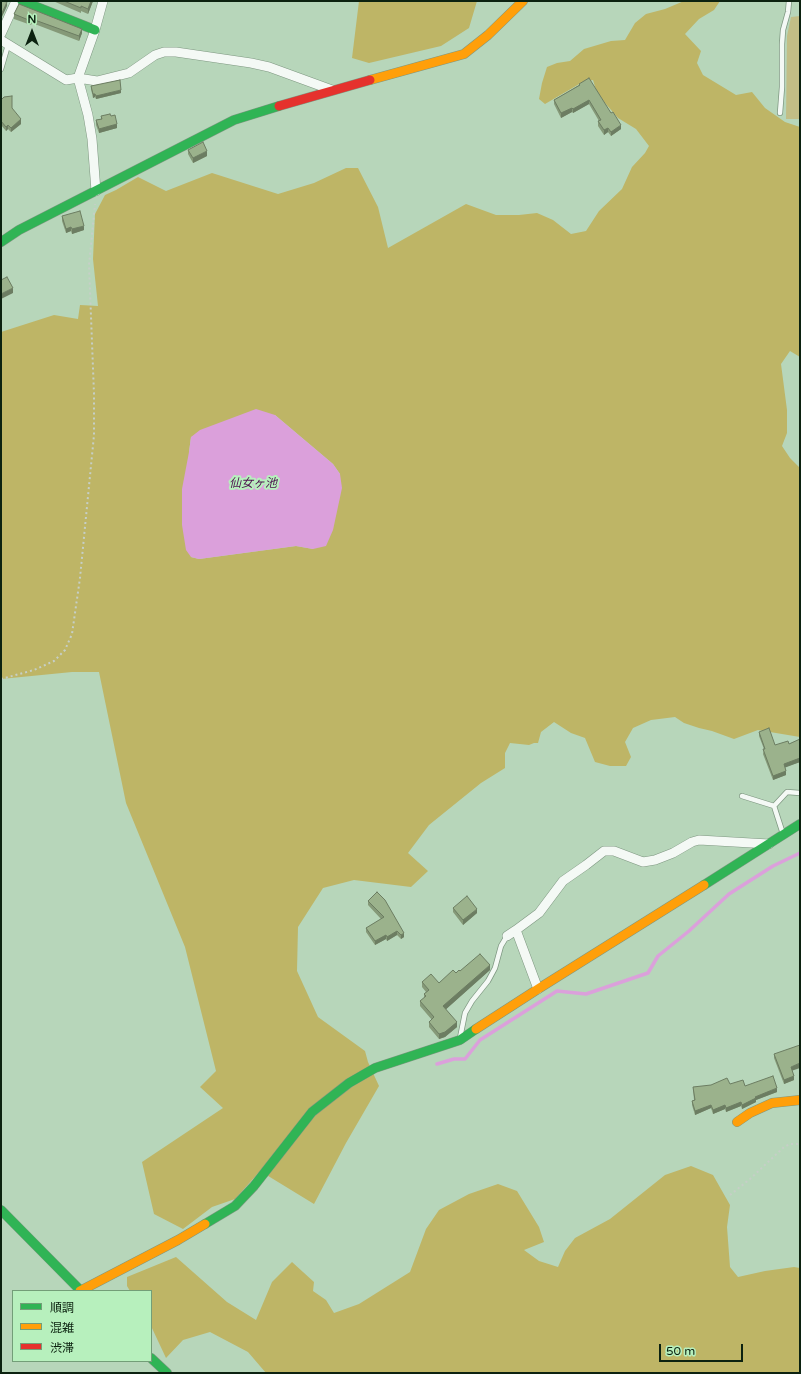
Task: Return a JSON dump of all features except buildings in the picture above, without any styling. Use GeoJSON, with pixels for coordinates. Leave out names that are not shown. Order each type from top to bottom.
{"type":"FeatureCollection","features":[{"type":"Feature","properties":{"kind":"street"},"geometry":{"type":"LineString","coordinates":[[16,1],[3,41],[66,80],[78,78],[97,81],[129,73],[155,55],[164,52],[176,52],[251,63],[332,90]]}},
{"type":"Feature","properties":{"kind":"street"},"geometry":{"type":"LineString","coordinates":[[22,1],[95,30]]}},
{"type":"Feature","properties":{"kind":"street"},"geometry":{"type":"LineString","coordinates":[[96,191],[92,139],[88,115],[78,78],[95,30],[103,1]]}},
{"type":"Feature","properties":{"kind":"street"},"geometry":{"type":"LineString","coordinates":[[1,242],[19,230],[234,120],[332,90],[464,54],[488,35],[523,1]]}},
{"type":"Feature","properties":{"kind":"street"},"geometry":{"type":"LineString","coordinates":[[83,1290],[178,1240],[235,1206],[254,1186],[312,1112],[349,1083],[375,1068],[460,1040],[538,989],[800,824]]}},
{"type":"Feature","properties":{"kind":"street"},"geometry":{"type":"LineString","coordinates":[[507,936],[539,913],[563,881],[604,851],[614,852],[643,862],[655,860],[673,853],[692,842],[699,840],[770,844]]}},
{"type":"Feature","properties":{"kind":"street"},"geometry":{"type":"LineString","coordinates":[[516,930],[538,989]]}},
{"type":"Feature","properties":{"kind":"street"},"geometry":{"type":"LineString","coordinates":[[737,1122],[750,1113],[772,1103],[800,1100]]}},
{"type":"Feature","properties":{"kind":"street"},"geometry":{"type":"LineString","coordinates":[[1,1210],[80,1290]]}},
{"type":"Feature","properties":{"kind":"street"},"geometry":{"type":"LineString","coordinates":[[152,1359],[166,1373]]}},
{"type":"Feature","properties":{"kind":"lane"},"geometry":{"type":"LineString","coordinates":[[780,112],[782,88],[782,44],[789,1]]}},
{"type":"Feature","properties":{"kind":"lane"},"geometry":{"type":"LineString","coordinates":[[1,69],[3,41]]}},
{"type":"Feature","properties":{"kind":"lane"},"geometry":{"type":"LineString","coordinates":[[774,806],[787,792],[800,793]]}},
{"type":"Feature","properties":{"kind":"lane"},"geometry":{"type":"LineString","coordinates":[[742,796],[774,806]]}},
{"type":"Feature","properties":{"kind":"lane"},"geometry":{"type":"LineString","coordinates":[[774,806],[784,835]]}},
{"type":"Feature","properties":{"kind":"lane"},"geometry":{"type":"LineString","coordinates":[[460,1040],[465,1013],[472,1001],[488,981],[495,968],[501,946],[507,936]]}},
{"type":"Feature","properties":{"kind":"path"},"geometry":{"type":"LineString","coordinates":[[1,679],[34,670],[54,661],[65,650],[72,634],[80,578],[94,434],[89,265],[96,191]]}},
{"type":"Feature","properties":{"kind":"path"},"geometry":{"type":"LineString","coordinates":[[730,1195],[750,1180],[784,1146],[790,1144],[800,1144]]}},
{"type":"Feature","properties":{"kind":"shaded area"},"geometry":{"type":"Polygon","coordinates":[[[359,1],[477,1],[469,28],[441,46],[369,63],[352,58],[359,1]]]}},
{"type":"Feature","properties":{"kind":"shaded area"},"geometry":{"type":"Polygon","coordinates":[[[684,1],[720,1],[714,10],[699,19],[685,34],[701,51],[697,63],[703,75],[736,95],[752,92],[765,108],[785,122],[800,127],[800,357],[790,351],[781,364],[787,410],[787,433],[782,446],[790,458],[800,468],[800,737],[758,730],[734,739],[684,723],[675,717],[651,720],[633,728],[625,742],[631,757],[626,766],[610,766],[595,762],[585,738],[571,733],[554,722],[541,732],[538,743],[529,745],[510,743],[505,753],[505,768],[481,783],[429,825],[408,853],[428,871],[411,887],[354,880],[323,888],[298,927],[297,971],[318,1017],[365,1051],[368,1062],[379,1086],[346,1143],[314,1204],[260,1171],[235,1199],[212,1207],[183,1229],[154,1214],[142,1162],[223,1108],[200,1087],[216,1071],[185,947],[126,803],[99,672],[72,672],[1,679],[1,332],[54,315],[78,319],[80,305],[98,306],[93,259],[95,214],[105,195],[138,177],[166,191],[212,173],[278,194],[314,183],[346,168],[358,168],[378,207],[388,248],[466,204],[496,215],[537,213],[553,220],[571,234],[586,231],[599,211],[622,189],[632,167],[645,153],[649,146],[636,129],[618,118],[605,103],[596,90],[593,80],[581,83],[545,104],[539,99],[547,67],[557,63],[570,61],[584,49],[611,41],[625,40],[635,23],[646,14],[665,9],[684,1]],[[275,415],[191,437],[189,452],[191,557],[199,559],[296,546],[313,549],[340,474],[333,464],[275,415]]]}},
{"type":"Feature","properties":{"kind":"shaded area"},"geometry":{"type":"Polygon","coordinates":[[[800,16],[800,119],[786,119],[787,36],[791,17],[800,16]]]}},
{"type":"Feature","properties":{"kind":"shaded area"},"geometry":{"type":"Polygon","coordinates":[[[691,1166],[713,1175],[730,1205],[727,1227],[730,1267],[738,1277],[765,1271],[794,1267],[800,1268],[800,1373],[266,1373],[248,1352],[210,1332],[183,1340],[166,1358],[152,1328],[152,1290],[129,1290],[127,1286],[127,1277],[176,1257],[227,1302],[256,1320],[272,1282],[292,1262],[314,1282],[313,1291],[326,1300],[334,1313],[359,1304],[410,1272],[426,1229],[439,1210],[469,1194],[498,1184],[517,1191],[539,1227],[544,1242],[524,1250],[539,1261],[558,1267],[565,1251],[575,1238],[610,1219],[665,1175],[691,1166]]]}},
{"type":"Feature","properties":{"kind":"water","name":"仙女ヶ池"},"geometry":{"type":"Polygon","coordinates":[[[256,409],[275,415],[333,464],[340,474],[342,488],[333,530],[326,546],[313,549],[296,546],[199,559],[191,557],[186,550],[182,525],[182,489],[191,437],[200,430],[256,409]]]}},
{"type":"Feature","properties":{"kind":"waterway"},"geometry":{"type":"LineString","coordinates":[[437,1064],[454,1059],[465,1059],[480,1040],[557,991],[586,994],[648,973],[658,956],[689,931],[729,894],[773,866],[800,853]]}},
{"type":"Feature","properties":{"kind":"traffic: fast"},"geometry":{"type":"LineString","coordinates":[[22,1],[95,30]]}},
{"type":"Feature","properties":{"kind":"traffic: fast"},"geometry":{"type":"LineString","coordinates":[[1,242],[19,230],[234,120],[279,106]]}},
{"type":"Feature","properties":{"kind":"traffic: fast"},"geometry":{"type":"LineString","coordinates":[[704,885],[800,824]]}},
{"type":"Feature","properties":{"kind":"traffic: fast"},"geometry":{"type":"LineString","coordinates":[[205,1224],[235,1206],[254,1186],[312,1112],[349,1083],[375,1068],[460,1040],[476,1029]]}},
{"type":"Feature","properties":{"kind":"traffic: fast"},"geometry":{"type":"LineString","coordinates":[[1,1210],[80,1290]]}},
{"type":"Feature","properties":{"kind":"traffic: fast"},"geometry":{"type":"LineString","coordinates":[[152,1359],[167,1373]]}},
{"type":"Feature","properties":{"kind":"traffic: slow"},"geometry":{"type":"LineString","coordinates":[[370,80],[464,54],[488,35],[523,1]]}},
{"type":"Feature","properties":{"kind":"traffic: slow"},"geometry":{"type":"LineString","coordinates":[[476,1029],[704,885]]}},
{"type":"Feature","properties":{"kind":"traffic: slow"},"geometry":{"type":"LineString","coordinates":[[737,1122],[750,1113],[772,1103],[800,1100]]}},
{"type":"Feature","properties":{"kind":"traffic: slow"},"geometry":{"type":"LineString","coordinates":[[82,1290],[178,1240],[205,1224]]}},
{"type":"Feature","properties":{"kind":"traffic: jam"},"geometry":{"type":"LineString","coordinates":[[279,106],[370,80]]}}]}
